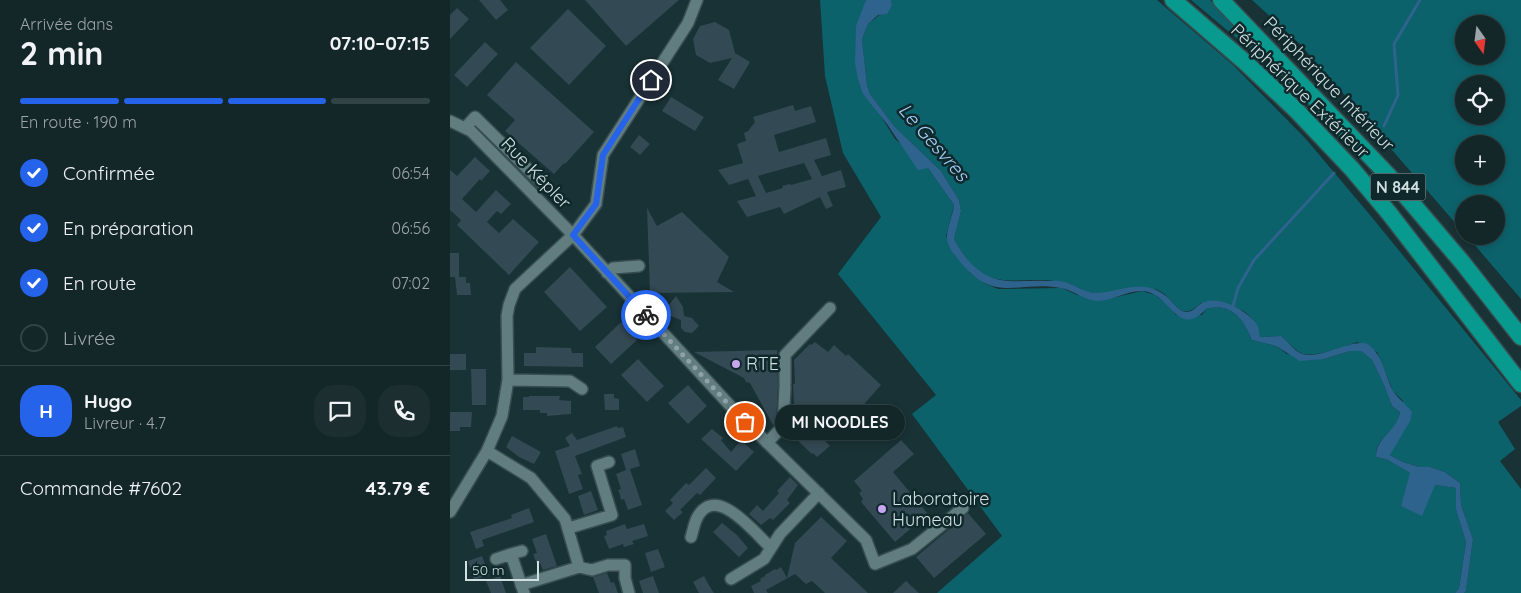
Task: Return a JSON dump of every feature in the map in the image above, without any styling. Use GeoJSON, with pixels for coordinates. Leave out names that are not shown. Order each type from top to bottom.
{"type":"FeatureCollection","features":[{"type":"Feature","properties":{"kind":"highway","name":"Périphérique Extérieur"},"geometry":{"type":"LineString","coordinates":[[1173,0],[1246,62],[1307,121],[1352,169],[1420,251],[1521,384]]}},
{"type":"Feature","properties":{"kind":"highway","name":"Périphérique Intérieur"},"geometry":{"type":"LineString","coordinates":[[1221,0],[1387,174],[1431,224],[1518,332]]}},
{"type":"Feature","properties":{"kind":"street"},"geometry":{"type":"LineString","coordinates":[[450,512],[487,451],[502,416],[508,380],[507,316],[515,289],[573,235],[596,204],[603,155],[688,23],[698,0]]}},
{"type":"Feature","properties":{"kind":"street"},"geometry":{"type":"LineString","coordinates":[[464,128],[475,117],[542,183]]}},
{"type":"Feature","properties":{"kind":"street","name":"Rue Képler"},"geometry":{"type":"LineString","coordinates":[[450,121],[471,130],[573,235],[734,411],[866,540],[875,564],[912,549],[963,508]]}},
{"type":"Feature","properties":{"kind":"street"},"geometry":{"type":"LineString","coordinates":[[607,273],[613,268],[639,266]]}},
{"type":"Feature","properties":{"kind":"street"},"geometry":{"type":"LineString","coordinates":[[767,443],[783,426],[785,355],[830,308]]}},
{"type":"Feature","properties":{"kind":"street"},"geometry":{"type":"LineString","coordinates":[[508,380],[570,381],[582,389]]}},
{"type":"Feature","properties":{"kind":"street"},"geometry":{"type":"LineString","coordinates":[[487,451],[531,478],[565,519],[579,567]]}},
{"type":"Feature","properties":{"kind":"street"},"geometry":{"type":"LineString","coordinates":[[569,528],[612,515],[597,466],[609,462]]}},
{"type":"Feature","properties":{"kind":"street"},"geometry":{"type":"LineString","coordinates":[[731,579],[764,559],[780,534],[819,493]]}},
{"type":"Feature","properties":{"kind":"street"},"geometry":{"type":"LineString","coordinates":[[691,537],[697,518],[702,512],[707,508],[724,506],[734,513],[770,548]]}},
{"type":"Feature","properties":{"kind":"street"},"geometry":{"type":"LineString","coordinates":[[496,559],[516,552],[522,589],[579,567],[592,570],[608,565],[625,565],[625,578],[630,593]]}},
{"type":"Feature","properties":{"kind":"shaded area"},"geometry":{"type":"Polygon","coordinates":[[[820,0],[866,0],[858,79],[895,139],[928,168],[954,205],[946,236],[970,273],[986,284],[998,289],[1062,288],[1077,295],[1112,298],[1142,291],[1155,295],[1167,304],[1176,315],[1202,315],[1207,308],[1229,310],[1238,316],[1252,340],[1276,346],[1287,354],[1324,359],[1350,351],[1361,351],[1372,360],[1392,406],[1400,412],[1395,425],[1379,444],[1376,457],[1386,459],[1410,473],[1410,475],[1435,485],[1456,488],[1456,510],[1466,542],[1459,588],[1455,593],[937,593],[1002,536],[912,414],[936,395],[838,274],[881,217],[843,153],[825,76],[820,0]]]}},
{"type":"Feature","properties":{"kind":"shaded area"},"geometry":{"type":"Polygon","coordinates":[[[866,0],[891,0],[892,5],[887,14],[878,15],[868,24],[862,39],[867,85],[870,94],[895,127],[941,171],[959,200],[961,211],[954,239],[975,268],[998,280],[1060,281],[1093,293],[1133,287],[1148,287],[1161,293],[1180,310],[1186,312],[1191,311],[1202,303],[1216,300],[1246,313],[1258,326],[1260,337],[1281,336],[1296,351],[1302,354],[1318,354],[1356,343],[1369,345],[1380,359],[1394,392],[1412,412],[1410,421],[1390,455],[1419,467],[1430,467],[1445,472],[1460,483],[1461,505],[1473,539],[1466,591],[1464,593],[1455,593],[1459,588],[1466,542],[1456,510],[1456,488],[1435,485],[1422,516],[1401,506],[1410,473],[1386,459],[1376,457],[1379,444],[1395,424],[1400,412],[1392,406],[1372,360],[1361,351],[1350,351],[1324,359],[1300,361],[1276,346],[1252,340],[1238,316],[1223,308],[1207,308],[1197,317],[1188,320],[1174,312],[1151,293],[1135,291],[1097,301],[1061,288],[1046,286],[997,287],[986,284],[974,276],[955,255],[948,242],[948,231],[954,205],[928,168],[918,170],[887,124],[863,94],[855,63],[856,26],[866,0]]]}},
{"type":"Feature","properties":{"kind":"shaded area"},"geometry":{"type":"Polygon","coordinates":[[[891,0],[1157,0],[1233,65],[1305,138],[1521,400],[1521,406],[1498,422],[1515,449],[1500,461],[1521,489],[1521,593],[1464,593],[1466,591],[1473,539],[1461,505],[1460,483],[1445,472],[1430,467],[1419,467],[1390,455],[1394,447],[1403,401],[1393,391],[1377,352],[1357,342],[1322,353],[1303,354],[1281,336],[1260,337],[1252,319],[1238,308],[1221,304],[1201,303],[1187,311],[1181,310],[1162,292],[1155,289],[1094,293],[1062,282],[1000,280],[988,276],[977,269],[954,239],[961,211],[959,200],[941,171],[895,127],[870,94],[867,85],[862,39],[868,24],[892,5],[891,0]]]}},
{"type":"Feature","properties":{"kind":"shaded area"},"geometry":{"type":"Polygon","coordinates":[[[1191,0],[1210,0],[1277,69],[1276,71],[1191,0]]]}},
{"type":"Feature","properties":{"kind":"shaded area"},"geometry":{"type":"Polygon","coordinates":[[[1252,0],[1521,0],[1521,299],[1475,245],[1505,245],[1505,195],[1455,195],[1455,223],[1301,45],[1252,0]]]}},
{"type":"Feature","properties":{"kind":"building"},"geometry":{"type":"Polygon","coordinates":[[[479,0],[500,0],[508,10],[496,20],[479,0]]]}},
{"type":"Feature","properties":{"kind":"building"},"geometry":{"type":"Polygon","coordinates":[[[585,0],[679,0],[626,46],[585,0]]]}},
{"type":"Feature","properties":{"kind":"building"},"geometry":{"type":"Polygon","coordinates":[[[457,8],[469,19],[450,39],[450,15],[457,8]]]}},
{"type":"Feature","properties":{"kind":"building"},"geometry":{"type":"Polygon","coordinates":[[[568,9],[606,46],[569,85],[530,48],[568,9]]]}},
{"type":"Feature","properties":{"kind":"building"},"geometry":{"type":"Polygon","coordinates":[[[715,22],[729,30],[735,53],[750,62],[734,89],[718,80],[732,58],[710,63],[696,55],[693,39],[700,26],[715,22]]]}},
{"type":"Feature","properties":{"kind":"building"},"geometry":{"type":"Polygon","coordinates":[[[485,42],[498,54],[467,87],[454,75],[485,42]]]}},
{"type":"Feature","properties":{"kind":"building"},"geometry":{"type":"Polygon","coordinates":[[[516,62],[594,132],[554,174],[505,131],[515,120],[487,95],[516,62]]]}},
{"type":"Feature","properties":{"kind":"building"},"geometry":{"type":"Polygon","coordinates":[[[671,97],[704,117],[695,131],[662,111],[671,97]]]}},
{"type":"Feature","properties":{"kind":"building"},"geometry":{"type":"Polygon","coordinates":[[[793,105],[795,111],[811,106],[816,122],[774,135],[779,152],[826,138],[831,155],[814,160],[822,176],[841,170],[846,187],[827,192],[833,206],[826,209],[820,197],[784,214],[780,207],[747,217],[737,201],[756,196],[748,179],[729,185],[718,170],[743,163],[737,144],[746,141],[744,133],[755,122],[753,117],[793,105]],[[804,163],[758,176],[766,193],[783,188],[782,186],[812,179],[804,163]]]}},
{"type":"Feature","properties":{"kind":"building"},"geometry":{"type":"Polygon","coordinates":[[[639,135],[650,144],[640,155],[630,147],[639,135]]]}},
{"type":"Feature","properties":{"kind":"building"},"geometry":{"type":"Polygon","coordinates":[[[475,157],[490,171],[462,199],[476,212],[496,190],[511,204],[501,214],[497,211],[487,222],[499,233],[513,219],[539,242],[509,275],[457,225],[461,220],[450,210],[450,170],[457,176],[475,157]]]}},
{"type":"Feature","properties":{"kind":"building"},"geometry":{"type":"Polygon","coordinates":[[[647,208],[657,226],[682,212],[729,257],[717,282],[734,292],[650,292],[647,208]]]}},
{"type":"Feature","properties":{"kind":"building"},"geometry":{"type":"Polygon","coordinates":[[[450,253],[459,253],[459,277],[466,277],[466,283],[470,283],[471,295],[457,295],[455,277],[450,277],[450,253]]]}},
{"type":"Feature","properties":{"kind":"building"},"geometry":{"type":"Polygon","coordinates":[[[570,267],[607,307],[580,331],[544,292],[570,267]]]}},
{"type":"Feature","properties":{"kind":"building"},"geometry":{"type":"Polygon","coordinates":[[[676,296],[683,307],[684,316],[692,318],[699,326],[692,333],[685,332],[681,328],[681,320],[671,316],[668,312],[668,306],[676,296]]]}},
{"type":"Feature","properties":{"kind":"building"},"geometry":{"type":"Polygon","coordinates":[[[621,322],[637,340],[611,364],[595,347],[621,322]]]}},
{"type":"Feature","properties":{"kind":"building"},"geometry":{"type":"Polygon","coordinates":[[[815,342],[828,352],[834,345],[846,356],[848,354],[881,385],[850,420],[848,419],[837,431],[814,409],[815,431],[830,446],[817,457],[796,439],[793,384],[795,384],[794,360],[810,344],[815,342]]]}},
{"type":"Feature","properties":{"kind":"building"},"geometry":{"type":"Polygon","coordinates":[[[536,347],[571,348],[572,353],[583,353],[583,367],[524,366],[524,353],[536,353],[536,347]]]}},
{"type":"Feature","properties":{"kind":"building"},"geometry":{"type":"Polygon","coordinates":[[[777,350],[776,423],[773,425],[750,383],[694,352],[777,350]]]}},
{"type":"Feature","properties":{"kind":"building"},"geometry":{"type":"Polygon","coordinates":[[[450,354],[466,354],[466,370],[450,370],[450,354]]]}},
{"type":"Feature","properties":{"kind":"building"},"geometry":{"type":"Polygon","coordinates":[[[638,359],[664,386],[647,402],[621,375],[638,359]]]}},
{"type":"Feature","properties":{"kind":"building"},"geometry":{"type":"Polygon","coordinates":[[[471,369],[486,369],[486,405],[472,405],[471,369]]]}},
{"type":"Feature","properties":{"kind":"building"},"geometry":{"type":"Polygon","coordinates":[[[688,385],[707,406],[688,424],[668,403],[688,385]]]}},
{"type":"Feature","properties":{"kind":"building"},"geometry":{"type":"Polygon","coordinates":[[[604,394],[614,394],[614,398],[619,399],[619,410],[605,410],[604,394]]]}},
{"type":"Feature","properties":{"kind":"building"},"geometry":{"type":"Polygon","coordinates":[[[560,396],[559,400],[571,401],[571,414],[547,416],[547,413],[540,413],[540,410],[523,410],[523,397],[560,396]]]}},
{"type":"Feature","properties":{"kind":"building"},"geometry":{"type":"Polygon","coordinates":[[[450,412],[472,412],[471,427],[460,427],[460,431],[450,431],[450,412]]]}},
{"type":"Feature","properties":{"kind":"building"},"geometry":{"type":"Polygon","coordinates":[[[617,426],[618,428],[623,427],[626,437],[575,456],[582,474],[578,475],[583,489],[569,494],[555,451],[570,446],[565,438],[572,433],[577,440],[617,426]]]}},
{"type":"Feature","properties":{"kind":"building"},"geometry":{"type":"Polygon","coordinates":[[[712,429],[723,438],[721,440],[731,452],[741,440],[754,452],[736,471],[701,439],[712,429]]]}},
{"type":"Feature","properties":{"kind":"building"},"geometry":{"type":"Polygon","coordinates":[[[512,436],[541,452],[534,464],[519,457],[506,447],[512,436]]]}},
{"type":"Feature","properties":{"kind":"building"},"geometry":{"type":"Polygon","coordinates":[[[901,440],[914,454],[893,472],[928,514],[895,542],[861,502],[863,499],[859,493],[862,491],[854,481],[901,440]]]}},
{"type":"Feature","properties":{"kind":"building"},"geometry":{"type":"Polygon","coordinates":[[[635,449],[640,466],[630,469],[642,505],[628,510],[624,499],[621,500],[618,490],[621,489],[616,474],[626,470],[621,454],[635,449]]]}},
{"type":"Feature","properties":{"kind":"building"},"geometry":{"type":"Polygon","coordinates":[[[706,468],[716,478],[700,495],[697,493],[680,510],[683,512],[674,520],[665,511],[673,503],[670,500],[686,483],[689,485],[706,468]]]}},
{"type":"Feature","properties":{"kind":"building"},"geometry":{"type":"Polygon","coordinates":[[[790,477],[798,485],[787,500],[790,503],[773,520],[770,518],[761,525],[749,514],[757,505],[763,511],[790,477]]]}},
{"type":"Feature","properties":{"kind":"building"},"geometry":{"type":"Polygon","coordinates":[[[591,491],[598,510],[584,515],[578,496],[591,491]]]}},
{"type":"Feature","properties":{"kind":"building"},"geometry":{"type":"Polygon","coordinates":[[[529,508],[534,522],[482,540],[484,546],[476,549],[470,532],[512,518],[511,515],[529,508]]]}},
{"type":"Feature","properties":{"kind":"building"},"geometry":{"type":"Polygon","coordinates":[[[968,513],[986,534],[934,578],[916,557],[968,513]]]}},
{"type":"Feature","properties":{"kind":"building"},"geometry":{"type":"Polygon","coordinates":[[[821,517],[847,541],[831,558],[868,593],[825,593],[812,581],[806,584],[795,574],[766,590],[768,593],[754,593],[751,586],[761,581],[760,579],[775,569],[781,567],[787,578],[795,543],[821,517]]]}},
{"type":"Feature","properties":{"kind":"building"},"geometry":{"type":"Polygon","coordinates":[[[722,523],[737,535],[748,548],[739,557],[713,532],[722,523]]]}},
{"type":"Feature","properties":{"kind":"building"},"geometry":{"type":"Polygon","coordinates":[[[625,524],[627,529],[644,524],[648,536],[632,541],[634,544],[624,547],[623,544],[609,549],[604,536],[607,535],[606,531],[625,524]]]}},
{"type":"Feature","properties":{"kind":"building"},"geometry":{"type":"Polygon","coordinates":[[[546,534],[557,566],[543,570],[540,563],[537,564],[533,554],[537,553],[532,539],[546,534]]]}},
{"type":"Feature","properties":{"kind":"building"},"geometry":{"type":"Polygon","coordinates":[[[658,549],[665,567],[651,572],[645,553],[658,549]]]}},
{"type":"Feature","properties":{"kind":"building"},"geometry":{"type":"Polygon","coordinates":[[[482,556],[489,575],[474,580],[468,561],[482,556]]]}},
{"type":"Feature","properties":{"kind":"building"},"geometry":{"type":"Polygon","coordinates":[[[607,573],[611,583],[614,582],[618,593],[599,593],[593,577],[607,573]]]}},
{"type":"Feature","properties":{"kind":"building"},"geometry":{"type":"Polygon","coordinates":[[[500,576],[506,593],[491,593],[486,581],[500,576]]]}},
{"type":"Feature","properties":{"kind":"building"},"geometry":{"type":"Polygon","coordinates":[[[653,576],[659,593],[643,593],[639,581],[653,576]]]}},
{"type":"Feature","properties":{"kind":"building"},"geometry":{"type":"Polygon","coordinates":[[[704,576],[714,593],[699,593],[693,582],[704,576]]]}},
{"type":"Feature","properties":{"kind":"building"},"geometry":{"type":"Polygon","coordinates":[[[906,581],[919,593],[893,593],[906,581]]]}},
{"type":"Feature","properties":{"kind":"waterway"},"geometry":{"type":"LineString","coordinates":[[1384,126],[1398,95],[1394,44],[1420,0]]}},
{"type":"Feature","properties":{"kind":"waterway"},"geometry":{"type":"LineString","coordinates":[[1231,307],[1233,306],[1238,288],[1254,260],[1334,173]]}},
{"type":"Feature","properties":{"kind":"way so far"},"geometry":{"type":"LineString","coordinates":[[646,315],[745,422]]}},
{"type":"Feature","properties":{"kind":"place","name":"RTE"},"geometry":{"type":"Point","coordinates":[736,364]}},
{"type":"Feature","properties":{"kind":"place","name":"MI NOODLES"},"geometry":{"type":"Point","coordinates":[745,422]}},
{"type":"Feature","properties":{"kind":"place","name":"Laboratoire Humeau"},"geometry":{"type":"Point","coordinates":[882,509]}},
{"type":"Feature","properties":{"kind":"route"},"geometry":{"type":"LineString","coordinates":[[646,315],[573,235],[596,204],[603,155],[651,80]]}},
{"type":"Feature","properties":{"kind":"water label","name":"Le Gesvres"},"geometry":{"type":"Point","coordinates":[934,142]}}]}
